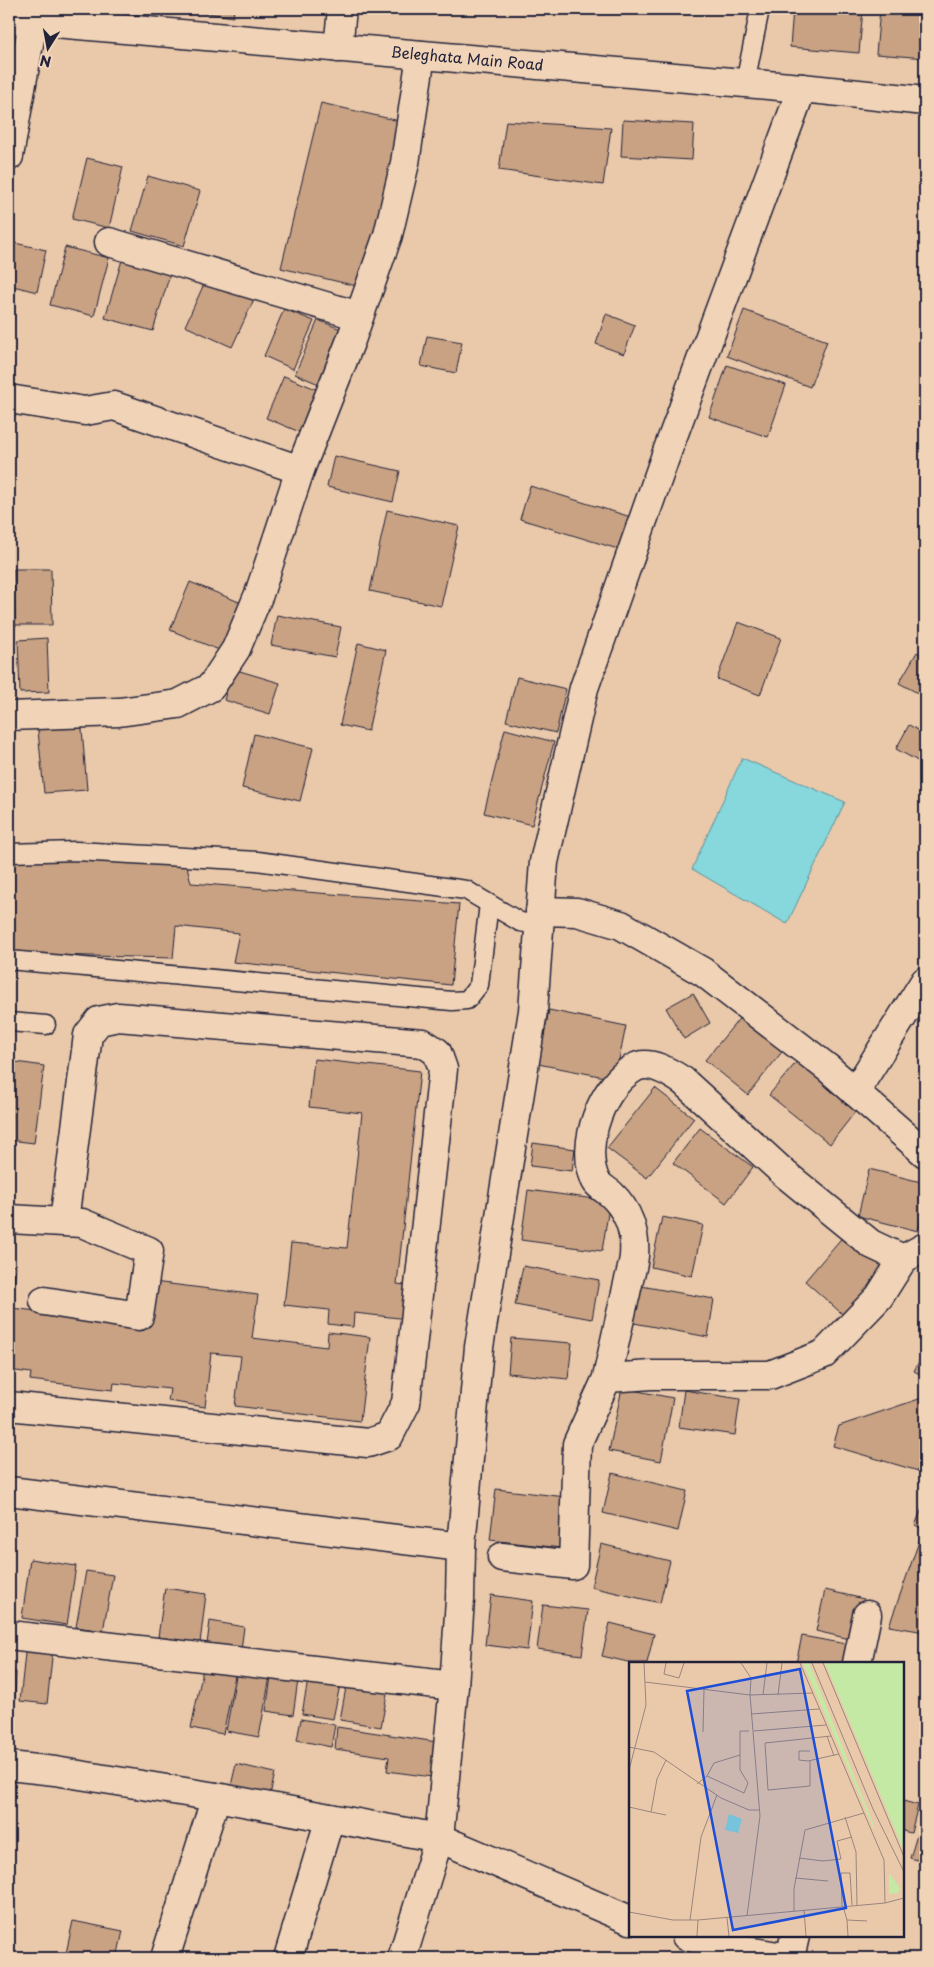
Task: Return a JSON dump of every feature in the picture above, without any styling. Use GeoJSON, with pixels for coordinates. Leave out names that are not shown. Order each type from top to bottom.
{"type":"FeatureCollection","features":[{"type":"Feature","properties":{"kind":"street"},"geometry":{"type":"LineString","coordinates":[[338,48],[342,9]]}},
{"type":"Feature","properties":{"kind":"street"},"geometry":{"type":"LineString","coordinates":[[9,156],[22,17]]}},
{"type":"Feature","properties":{"kind":"street","name":"Beleghata Main Road"},"geometry":{"type":"LineString","coordinates":[[22,17],[338,48],[802,88],[925,101]]}},
{"type":"Feature","properties":{"kind":"street"},"geometry":{"type":"LineString","coordinates":[[9,716],[119,712],[178,704],[211,687],[236,649],[259,594],[300,470],[388,235],[406,163],[421,55]]}},
{"type":"Feature","properties":{"kind":"street"},"geometry":{"type":"LineString","coordinates":[[402,1958],[439,1838],[454,1686],[460,1600],[461,1547],[479,1347],[533,1011],[544,862],[584,688],[667,452],[802,88]]}},
{"type":"Feature","properties":{"kind":"street"},"geometry":{"type":"LineString","coordinates":[[109,242],[359,316]]}},
{"type":"Feature","properties":{"kind":"street"},"geometry":{"type":"LineString","coordinates":[[9,399],[85,411],[114,406],[300,470]]}},
{"type":"Feature","properties":{"kind":"street"},"geometry":{"type":"LineString","coordinates":[[540,918],[577,912],[622,925],[703,972],[829,1069],[925,1153]]}},
{"type":"Feature","properties":{"kind":"street"},"geometry":{"type":"LineString","coordinates":[[855,1092],[925,981]]}},
{"type":"Feature","properties":{"kind":"street"},"geometry":{"type":"LineString","coordinates":[[9,1406],[368,1443],[390,1436],[406,1403],[443,1068],[437,1052],[423,1043],[118,1017],[100,1021],[88,1035],[64,1222]]}},
{"type":"Feature","properties":{"kind":"street"},"geometry":{"type":"LineString","coordinates":[[502,1557],[573,1565],[577,1444],[607,1378],[634,1256],[630,1218],[619,1202],[595,1180],[591,1164],[591,1140],[597,1116],[605,1096],[635,1067],[649,1066],[668,1071],[683,1081],[785,1174],[871,1244],[914,1253],[879,1297],[824,1354],[770,1375],[652,1375],[607,1378]]}},
{"type":"Feature","properties":{"kind":"street"},"geometry":{"type":"LineString","coordinates":[[9,1219],[82,1222],[149,1250],[138,1316],[44,1301]]}},
{"type":"Feature","properties":{"kind":"street"},"geometry":{"type":"LineString","coordinates":[[9,1491],[461,1547]]}},
{"type":"Feature","properties":{"kind":"street"},"geometry":{"type":"LineString","coordinates":[[857,1662],[867,1615]]}},
{"type":"Feature","properties":{"kind":"street"},"geometry":{"type":"LineString","coordinates":[[9,1634],[454,1686]]}},
{"type":"Feature","properties":{"kind":"street"},"geometry":{"type":"LineString","coordinates":[[9,1766],[55,1771],[216,1797],[439,1838],[629,1920]]}},
{"type":"Feature","properties":{"kind":"street"},"geometry":{"type":"LineString","coordinates":[[165,1958],[216,1797]]}},
{"type":"Feature","properties":{"kind":"street"},"geometry":{"type":"LineString","coordinates":[[288,1958],[330,1818]]}},
{"type":"Feature","properties":{"kind":"street"},"geometry":{"type":"LineString","coordinates":[[690,1937],[734,1949],[790,1958],[795,1937]]}},
{"type":"Feature","properties":{"kind":"lane"},"geometry":{"type":"LineString","coordinates":[[745,83],[760,9]]}},
{"type":"Feature","properties":{"kind":"lane"},"geometry":{"type":"LineString","coordinates":[[9,853],[76,851],[257,861],[466,890],[520,922],[540,918]]}},
{"type":"Feature","properties":{"kind":"lane"},"geometry":{"type":"LineString","coordinates":[[9,960],[452,1001],[467,1000],[479,985],[489,904]]}},
{"type":"Feature","properties":{"kind":"lane"},"geometry":{"type":"LineString","coordinates":[[9,1022],[46,1025]]}},
{"type":"Feature","properties":{"kind":"water"},"geometry":{"type":"Polygon","coordinates":[[[742,758],[845,802],[787,924],[692,869],[742,758]]]}},
{"type":"Feature","properties":{"kind":"building"},"geometry":{"type":"Polygon","coordinates":[[[182,9],[234,9],[233,17],[182,9]]]}},
{"type":"Feature","properties":{"kind":"building"},"geometry":{"type":"Polygon","coordinates":[[[793,9],[863,9],[859,53],[790,47],[793,9]]]}},
{"type":"Feature","properties":{"kind":"building"},"geometry":{"type":"Polygon","coordinates":[[[880,9],[925,9],[925,58],[876,54],[880,9]]]}},
{"type":"Feature","properties":{"kind":"building"},"geometry":{"type":"Polygon","coordinates":[[[321,103],[408,123],[369,289],[281,268],[321,103]]]}},
{"type":"Feature","properties":{"kind":"building"},"geometry":{"type":"Polygon","coordinates":[[[623,120],[694,124],[692,160],[621,156],[623,120]]]}},
{"type":"Feature","properties":{"kind":"building"},"geometry":{"type":"Polygon","coordinates":[[[506,121],[611,128],[603,185],[499,170],[506,121]]]}},
{"type":"Feature","properties":{"kind":"building"},"geometry":{"type":"Polygon","coordinates":[[[87,158],[123,167],[109,228],[72,219],[87,158]]]}},
{"type":"Feature","properties":{"kind":"building"},"geometry":{"type":"Polygon","coordinates":[[[148,176],[200,191],[184,246],[132,231],[148,176]]]}},
{"type":"Feature","properties":{"kind":"building"},"geometry":{"type":"Polygon","coordinates":[[[15,243],[46,250],[37,292],[9,285],[9,271],[15,243]]]}},
{"type":"Feature","properties":{"kind":"building"},"geometry":{"type":"Polygon","coordinates":[[[65,247],[109,258],[94,316],[50,305],[65,247]]]}},
{"type":"Feature","properties":{"kind":"building"},"geometry":{"type":"Polygon","coordinates":[[[122,260],[170,274],[153,331],[105,318],[122,260]]]}},
{"type":"Feature","properties":{"kind":"building"},"geometry":{"type":"Polygon","coordinates":[[[208,275],[255,297],[232,347],[185,326],[208,275]]]}},
{"type":"Feature","properties":{"kind":"building"},"geometry":{"type":"Polygon","coordinates":[[[284,309],[314,321],[293,369],[264,356],[284,309]]]}},
{"type":"Feature","properties":{"kind":"building"},"geometry":{"type":"Polygon","coordinates":[[[744,310],[827,341],[810,387],[727,356],[744,310]]]}},
{"type":"Feature","properties":{"kind":"building"},"geometry":{"type":"Polygon","coordinates":[[[606,314],[635,325],[624,354],[596,344],[606,314]]]}},
{"type":"Feature","properties":{"kind":"building"},"geometry":{"type":"Polygon","coordinates":[[[318,320],[348,332],[326,387],[295,374],[318,320]]]}},
{"type":"Feature","properties":{"kind":"building"},"geometry":{"type":"Polygon","coordinates":[[[427,336],[462,342],[456,373],[421,366],[427,336]]]}},
{"type":"Feature","properties":{"kind":"building"},"geometry":{"type":"Polygon","coordinates":[[[727,365],[786,385],[768,437],[709,417],[727,365]]]}},
{"type":"Feature","properties":{"kind":"building"},"geometry":{"type":"Polygon","coordinates":[[[284,376],[321,391],[302,433],[266,418],[284,376]]]}},
{"type":"Feature","properties":{"kind":"building"},"geometry":{"type":"Polygon","coordinates":[[[334,456],[400,471],[393,502],[327,487],[334,456]]]}},
{"type":"Feature","properties":{"kind":"building"},"geometry":{"type":"Polygon","coordinates":[[[530,486],[631,517],[621,550],[520,519],[530,486]]]}},
{"type":"Feature","properties":{"kind":"building"},"geometry":{"type":"Polygon","coordinates":[[[387,510],[459,526],[441,606],[370,591],[387,510]]]}},
{"type":"Feature","properties":{"kind":"building"},"geometry":{"type":"Polygon","coordinates":[[[14,569],[51,569],[52,625],[15,625],[14,569]]]}},
{"type":"Feature","properties":{"kind":"building"},"geometry":{"type":"Polygon","coordinates":[[[190,582],[249,606],[229,654],[170,630],[190,582]]]}},
{"type":"Feature","properties":{"kind":"building"},"geometry":{"type":"Polygon","coordinates":[[[277,615],[341,627],[335,657],[271,645],[277,615]]]}},
{"type":"Feature","properties":{"kind":"building"},"geometry":{"type":"Polygon","coordinates":[[[738,622],[781,638],[760,695],[717,679],[738,622]]]}},
{"type":"Feature","properties":{"kind":"building"},"geometry":{"type":"Polygon","coordinates":[[[47,638],[49,692],[20,693],[18,640],[47,638]]]}},
{"type":"Feature","properties":{"kind":"building"},"geometry":{"type":"Polygon","coordinates":[[[358,643],[386,650],[368,731],[340,725],[358,643]]]}},
{"type":"Feature","properties":{"kind":"building"},"geometry":{"type":"Polygon","coordinates":[[[917,652],[925,657],[925,697],[899,683],[917,652]]]}},
{"type":"Feature","properties":{"kind":"building"},"geometry":{"type":"Polygon","coordinates":[[[233,669],[280,683],[270,714],[224,700],[233,669]]]}},
{"type":"Feature","properties":{"kind":"building"},"geometry":{"type":"Polygon","coordinates":[[[517,677],[566,689],[556,733],[506,721],[517,677]]]}},
{"type":"Feature","properties":{"kind":"building"},"geometry":{"type":"Polygon","coordinates":[[[81,716],[87,790],[44,793],[37,720],[81,716]]]}},
{"type":"Feature","properties":{"kind":"building"},"geometry":{"type":"Polygon","coordinates":[[[909,725],[925,734],[925,765],[896,749],[909,725]]]}},
{"type":"Feature","properties":{"kind":"building"},"geometry":{"type":"Polygon","coordinates":[[[505,729],[554,742],[532,825],[484,813],[505,729]]]}},
{"type":"Feature","properties":{"kind":"building"},"geometry":{"type":"Polygon","coordinates":[[[254,734],[313,748],[300,801],[242,788],[254,734]]]}},
{"type":"Feature","properties":{"kind":"building"},"geometry":{"type":"Polygon","coordinates":[[[18,856],[187,866],[191,883],[459,904],[451,985],[233,962],[239,933],[176,926],[173,958],[9,954],[9,875],[18,856]]]}},
{"type":"Feature","properties":{"kind":"building"},"geometry":{"type":"Polygon","coordinates":[[[693,993],[710,1023],[684,1039],[666,1008],[693,993]]]}},
{"type":"Feature","properties":{"kind":"building"},"geometry":{"type":"Polygon","coordinates":[[[549,1010],[626,1026],[615,1079],[538,1064],[549,1010]]]}},
{"type":"Feature","properties":{"kind":"building"},"geometry":{"type":"Polygon","coordinates":[[[743,1014],[785,1048],[748,1095],[705,1060],[743,1014]]]}},
{"type":"Feature","properties":{"kind":"building"},"geometry":{"type":"Polygon","coordinates":[[[314,1059],[420,1071],[397,1284],[412,1286],[408,1319],[354,1313],[353,1327],[328,1324],[329,1310],[284,1305],[291,1243],[347,1248],[362,1113],[309,1107],[314,1059]]]}},
{"type":"Feature","properties":{"kind":"building"},"geometry":{"type":"Polygon","coordinates":[[[799,1059],[859,1107],[830,1144],[769,1095],[799,1059]]]}},
{"type":"Feature","properties":{"kind":"building"},"geometry":{"type":"Polygon","coordinates":[[[9,1061],[44,1066],[34,1143],[9,1140],[9,1061]]]}},
{"type":"Feature","properties":{"kind":"building"},"geometry":{"type":"Polygon","coordinates":[[[655,1088],[694,1118],[647,1178],[607,1148],[655,1088]]]}},
{"type":"Feature","properties":{"kind":"building"},"geometry":{"type":"Polygon","coordinates":[[[700,1128],[753,1167],[726,1203],[673,1163],[700,1128]]]}},
{"type":"Feature","properties":{"kind":"building"},"geometry":{"type":"Polygon","coordinates":[[[533,1143],[575,1149],[572,1171],[530,1166],[533,1143]]]}},
{"type":"Feature","properties":{"kind":"building"},"geometry":{"type":"Polygon","coordinates":[[[869,1169],[925,1183],[925,1202],[918,1231],[858,1216],[869,1169]]]}},
{"type":"Feature","properties":{"kind":"building"},"geometry":{"type":"Polygon","coordinates":[[[528,1190],[610,1201],[602,1251],[521,1240],[528,1190]]]}},
{"type":"Feature","properties":{"kind":"building"},"geometry":{"type":"Polygon","coordinates":[[[662,1217],[703,1225],[692,1276],[651,1267],[662,1217]]]}},
{"type":"Feature","properties":{"kind":"building"},"geometry":{"type":"Polygon","coordinates":[[[845,1234],[889,1272],[848,1319],[805,1281],[845,1234]]]}},
{"type":"Feature","properties":{"kind":"building"},"geometry":{"type":"Polygon","coordinates":[[[9,1265],[16,1266],[11,1308],[149,1324],[154,1282],[258,1295],[252,1338],[327,1347],[328,1332],[370,1337],[360,1421],[235,1406],[241,1356],[211,1353],[205,1407],[168,1401],[170,1389],[114,1383],[113,1390],[30,1380],[31,1373],[9,1370],[9,1265]]]}},
{"type":"Feature","properties":{"kind":"building"},"geometry":{"type":"Polygon","coordinates":[[[523,1266],[599,1280],[592,1319],[515,1305],[523,1266]]]}},
{"type":"Feature","properties":{"kind":"building"},"geometry":{"type":"Polygon","coordinates":[[[641,1286],[714,1299],[708,1337],[634,1323],[641,1286]]]}},
{"type":"Feature","properties":{"kind":"building"},"geometry":{"type":"Polygon","coordinates":[[[511,1338],[572,1343],[568,1379],[508,1373],[511,1338]]]}},
{"type":"Feature","properties":{"kind":"building"},"geometry":{"type":"Polygon","coordinates":[[[925,1350],[925,1377],[914,1371],[925,1350]]]}},
{"type":"Feature","properties":{"kind":"building"},"geometry":{"type":"Polygon","coordinates":[[[622,1388],[673,1398],[661,1461],[609,1451],[622,1388]]]}},
{"type":"Feature","properties":{"kind":"building"},"geometry":{"type":"Polygon","coordinates":[[[684,1390],[740,1399],[735,1435],[679,1427],[684,1390]]]}},
{"type":"Feature","properties":{"kind":"building"},"geometry":{"type":"Polygon","coordinates":[[[925,1397],[925,1473],[833,1446],[839,1426],[925,1397]]]}},
{"type":"Feature","properties":{"kind":"building"},"geometry":{"type":"Polygon","coordinates":[[[612,1473],[687,1491],[678,1531],[603,1513],[612,1473]]]}},
{"type":"Feature","properties":{"kind":"building"},"geometry":{"type":"Polygon","coordinates":[[[496,1489],[575,1498],[570,1549],[490,1540],[496,1489]]]}},
{"type":"Feature","properties":{"kind":"building"},"geometry":{"type":"Polygon","coordinates":[[[925,1502],[925,1530],[915,1525],[925,1502]]]}},
{"type":"Feature","properties":{"kind":"building"},"geometry":{"type":"Polygon","coordinates":[[[922,1533],[925,1534],[925,1632],[889,1626],[922,1533]]]}},
{"type":"Feature","properties":{"kind":"building"},"geometry":{"type":"Polygon","coordinates":[[[601,1544],[670,1561],[660,1603],[591,1587],[601,1544]]]}},
{"type":"Feature","properties":{"kind":"building"},"geometry":{"type":"Polygon","coordinates":[[[30,1559],[76,1566],[67,1625],[22,1618],[30,1559]]]}},
{"type":"Feature","properties":{"kind":"building"},"geometry":{"type":"Polygon","coordinates":[[[86,1571],[113,1575],[103,1631],[76,1627],[86,1571]]]}},
{"type":"Feature","properties":{"kind":"building"},"geometry":{"type":"Polygon","coordinates":[[[165,1588],[206,1594],[200,1643],[158,1637],[165,1588]]]}},
{"type":"Feature","properties":{"kind":"building"},"geometry":{"type":"Polygon","coordinates":[[[825,1590],[864,1599],[854,1640],[816,1631],[825,1590]]]}},
{"type":"Feature","properties":{"kind":"building"},"geometry":{"type":"Polygon","coordinates":[[[491,1595],[533,1601],[527,1650],[485,1645],[491,1595]]]}},
{"type":"Feature","properties":{"kind":"building"},"geometry":{"type":"Polygon","coordinates":[[[543,1605],[588,1610],[582,1655],[537,1649],[543,1605]]]}},
{"type":"Feature","properties":{"kind":"building"},"geometry":{"type":"Polygon","coordinates":[[[210,1621],[244,1627],[241,1650],[207,1644],[210,1621]]]}},
{"type":"Feature","properties":{"kind":"building"},"geometry":{"type":"Polygon","coordinates":[[[610,1623],[654,1634],[647,1662],[629,1662],[602,1656],[610,1623]]]}},
{"type":"Feature","properties":{"kind":"building"},"geometry":{"type":"Polygon","coordinates":[[[802,1636],[852,1645],[848,1662],[796,1662],[802,1636]]]}},
{"type":"Feature","properties":{"kind":"building"},"geometry":{"type":"Polygon","coordinates":[[[26,1644],[53,1648],[47,1704],[20,1701],[26,1644]]]}},
{"type":"Feature","properties":{"kind":"building"},"geometry":{"type":"Polygon","coordinates":[[[205,1659],[237,1666],[223,1734],[191,1728],[205,1659]]]}},
{"type":"Feature","properties":{"kind":"building"},"geometry":{"type":"Polygon","coordinates":[[[238,1665],[271,1671],[259,1737],[226,1731],[238,1665]]]}},
{"type":"Feature","properties":{"kind":"building"},"geometry":{"type":"Polygon","coordinates":[[[272,1670],[299,1673],[293,1715],[266,1711],[272,1670]]]}},
{"type":"Feature","properties":{"kind":"building"},"geometry":{"type":"Polygon","coordinates":[[[9,1672],[16,1672],[15,1700],[9,1700],[9,1672]]]}},
{"type":"Feature","properties":{"kind":"building"},"geometry":{"type":"Polygon","coordinates":[[[309,1674],[341,1680],[333,1719],[302,1714],[309,1674]]]}},
{"type":"Feature","properties":{"kind":"building"},"geometry":{"type":"Polygon","coordinates":[[[347,1682],[388,1689],[381,1727],[340,1720],[347,1682]]]}},
{"type":"Feature","properties":{"kind":"building"},"geometry":{"type":"Polygon","coordinates":[[[301,1719],[335,1725],[331,1747],[297,1740],[301,1719]]]}},
{"type":"Feature","properties":{"kind":"building"},"geometry":{"type":"Polygon","coordinates":[[[337,1727],[437,1742],[432,1777],[387,1771],[389,1757],[335,1749],[337,1727]]]}},
{"type":"Feature","properties":{"kind":"building"},"geometry":{"type":"Polygon","coordinates":[[[236,1764],[275,1773],[270,1795],[231,1786],[236,1764]]]}},
{"type":"Feature","properties":{"kind":"building"},"geometry":{"type":"Polygon","coordinates":[[[904,1801],[918,1805],[911,1833],[904,1831],[904,1801]]]}},
{"type":"Feature","properties":{"kind":"building"},"geometry":{"type":"Polygon","coordinates":[[[925,1809],[925,1862],[910,1858],[925,1809]]]}},
{"type":"Feature","properties":{"kind":"building"},"geometry":{"type":"Polygon","coordinates":[[[73,1921],[123,1931],[117,1958],[65,1958],[73,1921]]]}}]}
